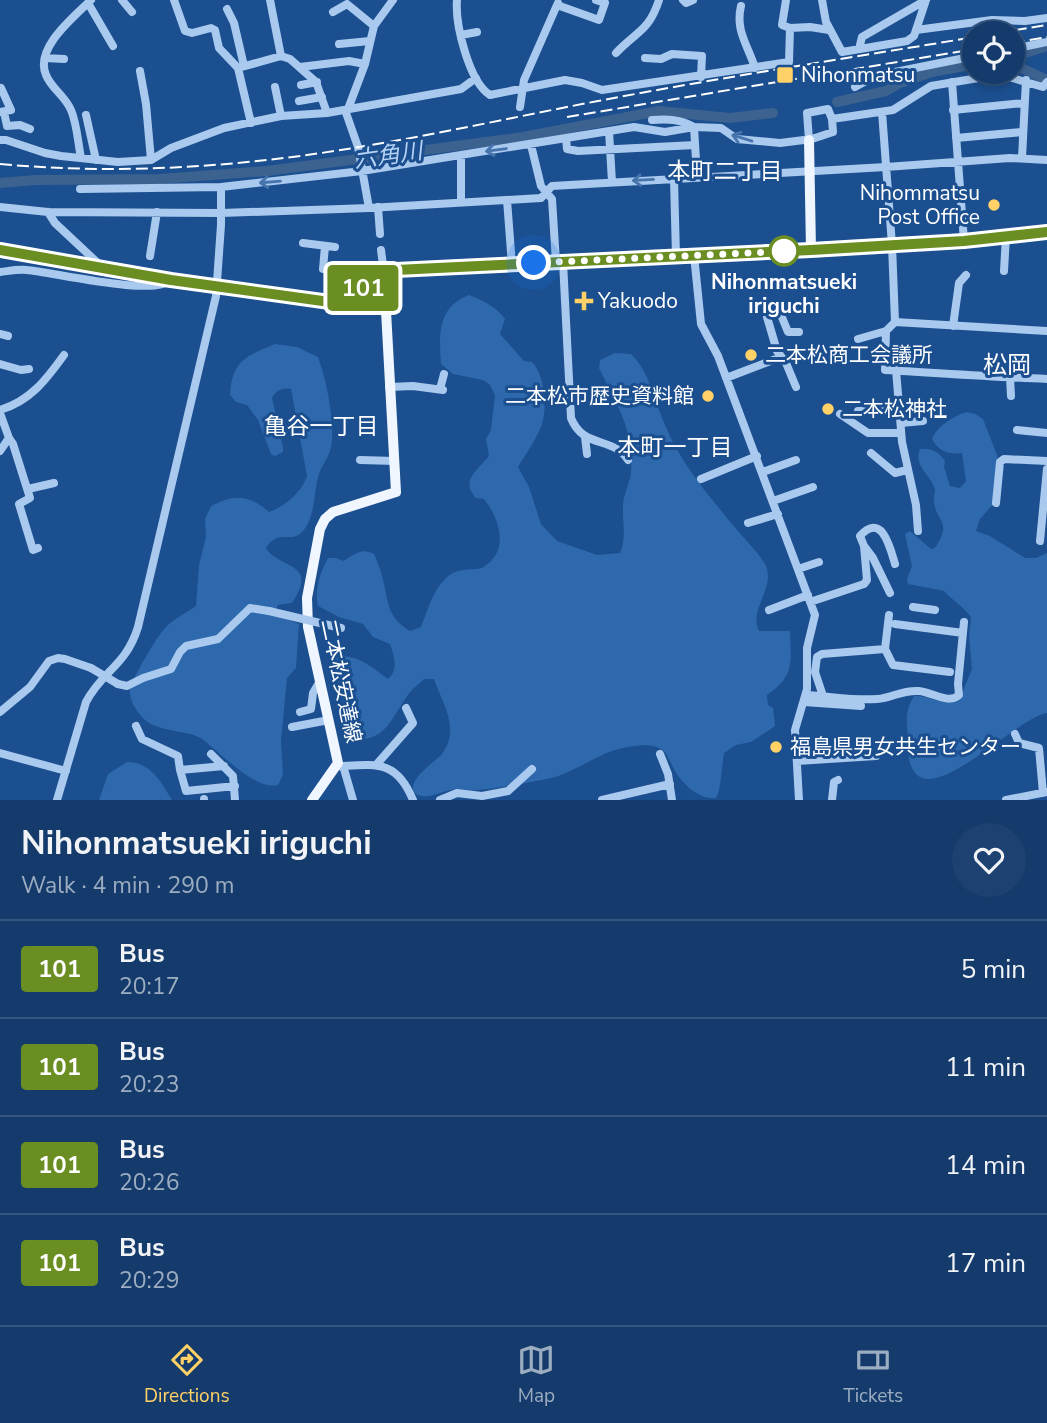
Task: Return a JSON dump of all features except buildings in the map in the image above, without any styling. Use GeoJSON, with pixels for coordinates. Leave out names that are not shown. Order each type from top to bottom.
{"type":"FeatureCollection","features":[{"type":"Feature","properties":{"kind":"main road"},"geometry":{"type":"LineString","coordinates":[[809,140],[811,250]]}},
{"type":"Feature","properties":{"kind":"main road"},"geometry":{"type":"LineString","coordinates":[[0,250],[171,280],[337,303],[384,273],[412,269],[892,246],[1047,232]]}},
{"type":"Feature","properties":{"kind":"main road","name":"二本松安達線"},"geometry":{"type":"LineString","coordinates":[[312,800],[340,764],[311,645],[307,608],[312,564],[320,529],[325,519],[333,512],[394,495],[396,489],[385,308],[370,283]]}},
{"type":"Feature","properties":{"kind":"street"},"geometry":{"type":"LineString","coordinates":[[122,0],[132,12]]}},
{"type":"Feature","properties":{"kind":"street"},"geometry":{"type":"LineString","coordinates":[[174,0],[185,31],[190,33],[211,28],[215,30],[219,48],[241,67]]}},
{"type":"Feature","properties":{"kind":"street"},"geometry":{"type":"LineString","coordinates":[[270,0],[281,56]]}},
{"type":"Feature","properties":{"kind":"street"},"geometry":{"type":"LineString","coordinates":[[380,234],[347,109],[365,64],[374,26],[393,0]]}},
{"type":"Feature","properties":{"kind":"street"},"geometry":{"type":"LineString","coordinates":[[457,0],[466,52],[476,78],[488,94],[565,80],[602,90],[789,62],[790,27]]}},
{"type":"Feature","properties":{"kind":"street"},"geometry":{"type":"LineString","coordinates":[[520,107],[522,89],[558,2],[599,20],[605,3],[596,0]]}},
{"type":"Feature","properties":{"kind":"street"},"geometry":{"type":"LineString","coordinates":[[616,53],[646,29],[659,0]]}},
{"type":"Feature","properties":{"kind":"street"},"geometry":{"type":"LineString","coordinates":[[683,0],[686,3],[693,0]]}},
{"type":"Feature","properties":{"kind":"street"},"geometry":{"type":"LineString","coordinates":[[786,0],[782,25],[829,30]]}},
{"type":"Feature","properties":{"kind":"street"},"geometry":{"type":"LineString","coordinates":[[822,0],[829,30],[842,52],[911,39],[926,0]]}},
{"type":"Feature","properties":{"kind":"street"},"geometry":{"type":"LineString","coordinates":[[859,49],[862,37],[926,0]]}},
{"type":"Feature","properties":{"kind":"street"},"geometry":{"type":"LineString","coordinates":[[81,158],[71,110],[46,76],[46,58],[59,30],[89,2],[113,46]]}},
{"type":"Feature","properties":{"kind":"street"},"geometry":{"type":"LineString","coordinates":[[332,12],[345,2],[374,26]]}},
{"type":"Feature","properties":{"kind":"street"},"geometry":{"type":"LineString","coordinates":[[741,6],[739,29],[755,68]]}},
{"type":"Feature","properties":{"kind":"street"},"geometry":{"type":"LineString","coordinates":[[227,9],[234,23],[251,123]]}},
{"type":"Feature","properties":{"kind":"street"},"geometry":{"type":"LineString","coordinates":[[916,30],[992,20],[1025,21],[1047,18]]}},
{"type":"Feature","properties":{"kind":"street"},"geometry":{"type":"LineString","coordinates":[[461,35],[477,32]]}},
{"type":"Feature","properties":{"kind":"street"},"geometry":{"type":"LineString","coordinates":[[339,44],[370,41]]}},
{"type":"Feature","properties":{"kind":"street"},"geometry":{"type":"LineString","coordinates":[[1025,47],[1047,42]]}},
{"type":"Feature","properties":{"kind":"street"},"geometry":{"type":"LineString","coordinates":[[466,52],[477,57]]}},
{"type":"Feature","properties":{"kind":"street"},"geometry":{"type":"LineString","coordinates":[[645,58],[661,60],[673,54],[700,56],[701,76]]}},
{"type":"Feature","properties":{"kind":"street"},"geometry":{"type":"LineString","coordinates":[[241,67],[281,56],[300,67],[317,82],[327,113]]}},
{"type":"Feature","properties":{"kind":"street"},"geometry":{"type":"LineString","coordinates":[[46,58],[64,59]]}},
{"type":"Feature","properties":{"kind":"street"},"geometry":{"type":"LineString","coordinates":[[855,87],[875,76],[962,59]]}},
{"type":"Feature","properties":{"kind":"street"},"geometry":{"type":"LineString","coordinates":[[300,67],[349,61],[365,64]]}},
{"type":"Feature","properties":{"kind":"street"},"geometry":{"type":"LineString","coordinates":[[140,71],[151,160]]}},
{"type":"Feature","properties":{"kind":"street"},"geometry":{"type":"LineString","coordinates":[[832,119],[900,107],[919,92],[952,82],[996,76],[1027,80],[1046,86]]}},
{"type":"Feature","properties":{"kind":"street"},"geometry":{"type":"LineString","coordinates":[[0,140],[45,153],[96,160],[151,160],[184,142],[224,128],[281,116],[327,113],[461,89],[476,78]]}},
{"type":"Feature","properties":{"kind":"street"},"geometry":{"type":"LineString","coordinates":[[1022,158],[1027,80]]}},
{"type":"Feature","properties":{"kind":"street"},"geometry":{"type":"LineString","coordinates":[[301,85],[317,82]]}},
{"type":"Feature","properties":{"kind":"street"},"geometry":{"type":"LineString","coordinates":[[952,82],[964,241]]}},
{"type":"Feature","properties":{"kind":"street"},"geometry":{"type":"LineString","coordinates":[[275,87],[281,116]]}},
{"type":"Feature","properties":{"kind":"street"},"geometry":{"type":"LineString","coordinates":[[2,92],[11,110],[2,112],[7,126],[20,125],[30,130]]}},
{"type":"Feature","properties":{"kind":"street"},"geometry":{"type":"LineString","coordinates":[[299,101],[322,97]]}},
{"type":"Feature","properties":{"kind":"street"},"geometry":{"type":"LineString","coordinates":[[953,110],[1024,103]]}},
{"type":"Feature","properties":{"kind":"street"},"geometry":{"type":"LineString","coordinates":[[80,189],[221,187],[362,171],[634,127],[665,132],[694,127],[723,128],[733,137],[744,141],[779,143],[809,140],[831,134],[832,119],[828,109],[807,113],[809,140]]}},
{"type":"Feature","properties":{"kind":"street"},"geometry":{"type":"LineString","coordinates":[[858,339],[886,331],[895,322],[882,112]]}},
{"type":"Feature","properties":{"kind":"street"},"geometry":{"type":"LineString","coordinates":[[86,114],[96,160]]}},
{"type":"Feature","properties":{"kind":"street"},"geometry":{"type":"LineString","coordinates":[[652,120],[682,121],[694,127]]}},
{"type":"Feature","properties":{"kind":"street"},"geometry":{"type":"LineString","coordinates":[[694,127],[696,177]]}},
{"type":"Feature","properties":{"kind":"street"},"geometry":{"type":"LineString","coordinates":[[609,131],[612,182]]}},
{"type":"Feature","properties":{"kind":"street"},"geometry":{"type":"LineString","coordinates":[[956,138],[1023,132]]}},
{"type":"Feature","properties":{"kind":"street"},"geometry":{"type":"LineString","coordinates":[[566,138],[567,149],[578,150],[695,145]]}},
{"type":"Feature","properties":{"kind":"street"},"geometry":{"type":"LineString","coordinates":[[531,145],[541,186],[552,199],[571,418],[579,432],[615,447],[628,460]]}},
{"type":"Feature","properties":{"kind":"street"},"geometry":{"type":"LineString","coordinates":[[461,155],[461,202]]}},
{"type":"Feature","properties":{"kind":"street"},"geometry":{"type":"LineString","coordinates":[[0,207],[48,212],[221,212],[373,208],[541,198],[552,186],[959,161],[1022,158],[1047,160]]}},
{"type":"Feature","properties":{"kind":"street"},"geometry":{"type":"LineString","coordinates":[[674,178],[677,256]]}},
{"type":"Feature","properties":{"kind":"street"},"geometry":{"type":"LineString","coordinates":[[57,800],[86,702],[93,688],[114,669],[132,645],[209,327],[216,286],[221,187]]}},
{"type":"Feature","properties":{"kind":"street"},"geometry":{"type":"LineString","coordinates":[[508,200],[512,265]]}},
{"type":"Feature","properties":{"kind":"street"},"geometry":{"type":"LineString","coordinates":[[48,212],[55,223],[101,266]]}},
{"type":"Feature","properties":{"kind":"street"},"geometry":{"type":"LineString","coordinates":[[150,257],[157,212]]}},
{"type":"Feature","properties":{"kind":"street"},"geometry":{"type":"LineString","coordinates":[[1004,271],[1006,236]]}},
{"type":"Feature","properties":{"kind":"street"},"geometry":{"type":"LineString","coordinates":[[303,243],[335,247]]}},
{"type":"Feature","properties":{"kind":"street"},"geometry":{"type":"LineString","coordinates":[[323,270],[325,246]]}},
{"type":"Feature","properties":{"kind":"street"},"geometry":{"type":"LineString","coordinates":[[381,250],[384,273]]}},
{"type":"Feature","properties":{"kind":"street"},"geometry":{"type":"LineString","coordinates":[[694,256],[701,324],[718,356],[757,456],[815,619],[807,648],[805,698],[795,730],[799,800]]}},
{"type":"Feature","properties":{"kind":"street"},"geometry":{"type":"LineString","coordinates":[[0,272],[23,269],[133,285],[167,284],[171,280]]}},
{"type":"Feature","properties":{"kind":"street"},"geometry":{"type":"LineString","coordinates":[[953,326],[959,284],[966,275]]}},
{"type":"Feature","properties":{"kind":"street"},"geometry":{"type":"LineString","coordinates":[[796,387],[777,351],[768,313],[771,310],[779,310],[788,332],[799,332]]}},
{"type":"Feature","properties":{"kind":"street"},"geometry":{"type":"LineString","coordinates":[[895,322],[1047,331]]}},
{"type":"Feature","properties":{"kind":"street"},"geometry":{"type":"LineString","coordinates":[[886,331],[885,370],[1047,379]]}},
{"type":"Feature","properties":{"kind":"street"},"geometry":{"type":"LineString","coordinates":[[38,548],[33,550],[19,504],[30,500],[28,489],[0,411],[22,402],[41,384],[64,355]]}},
{"type":"Feature","properties":{"kind":"street"},"geometry":{"type":"LineString","coordinates":[[726,378],[781,357]]}},
{"type":"Feature","properties":{"kind":"street"},"geometry":{"type":"LineString","coordinates":[[0,364],[21,370],[29,369]]}},
{"type":"Feature","properties":{"kind":"street"},"geometry":{"type":"LineString","coordinates":[[896,370],[906,470],[916,505],[918,531]]}},
{"type":"Feature","properties":{"kind":"street"},"geometry":{"type":"LineString","coordinates":[[389,387],[413,386],[441,390],[444,374]]}},
{"type":"Feature","properties":{"kind":"street"},"geometry":{"type":"LineString","coordinates":[[1010,378],[1011,396]]}},
{"type":"Feature","properties":{"kind":"street"},"geometry":{"type":"LineString","coordinates":[[858,411],[900,410]]}},
{"type":"Feature","properties":{"kind":"street"},"geometry":{"type":"LineString","coordinates":[[840,414],[868,433],[913,436]]}},
{"type":"Feature","properties":{"kind":"street"},"geometry":{"type":"LineString","coordinates":[[901,423],[923,421]]}},
{"type":"Feature","properties":{"kind":"street"},"geometry":{"type":"LineString","coordinates":[[1017,430],[1047,433]]}},
{"type":"Feature","properties":{"kind":"street"},"geometry":{"type":"LineString","coordinates":[[586,437],[587,454]]}},
{"type":"Feature","properties":{"kind":"street"},"geometry":{"type":"LineString","coordinates":[[0,451],[9,438]]}},
{"type":"Feature","properties":{"kind":"street"},"geometry":{"type":"LineString","coordinates":[[871,453],[895,473],[906,470]]}},
{"type":"Feature","properties":{"kind":"street"},"geometry":{"type":"LineString","coordinates":[[701,479],[739,468],[757,456]]}},
{"type":"Feature","properties":{"kind":"street"},"geometry":{"type":"LineString","coordinates":[[996,503],[1000,462],[1004,459],[1047,461]]}},
{"type":"Feature","properties":{"kind":"street"},"geometry":{"type":"LineString","coordinates":[[360,460],[395,461]]}},
{"type":"Feature","properties":{"kind":"street"},"geometry":{"type":"LineString","coordinates":[[763,472],[796,460]]}},
{"type":"Feature","properties":{"kind":"street"},"geometry":{"type":"LineString","coordinates":[[1040,541],[1044,525],[1047,468]]}},
{"type":"Feature","properties":{"kind":"street"},"geometry":{"type":"LineString","coordinates":[[28,489],[54,483]]}},
{"type":"Feature","properties":{"kind":"street"},"geometry":{"type":"LineString","coordinates":[[773,501],[813,486]]}},
{"type":"Feature","properties":{"kind":"street"},"geometry":{"type":"LineString","coordinates":[[748,523],[778,514]]}},
{"type":"Feature","properties":{"kind":"street"},"geometry":{"type":"LineString","coordinates":[[768,610],[864,584],[867,580],[861,535],[870,528],[878,528],[891,549],[895,565]]}},
{"type":"Feature","properties":{"kind":"street"},"geometry":{"type":"LineString","coordinates":[[864,546],[890,593]]}},
{"type":"Feature","properties":{"kind":"street"},"geometry":{"type":"LineString","coordinates":[[798,569],[819,562]]}},
{"type":"Feature","properties":{"kind":"street"},"geometry":{"type":"LineString","coordinates":[[913,607],[935,610]]}},
{"type":"Feature","properties":{"kind":"street"},"geometry":{"type":"LineString","coordinates":[[0,712],[30,687],[49,661],[65,659],[91,668],[118,684],[127,686],[172,669],[183,649],[218,639],[250,608],[341,628]]}},
{"type":"Feature","properties":{"kind":"street"},"geometry":{"type":"LineString","coordinates":[[921,627],[924,608]]}},
{"type":"Feature","properties":{"kind":"street"},"geometry":{"type":"LineString","coordinates":[[889,615],[885,649],[893,665],[950,672]]}},
{"type":"Feature","properties":{"kind":"street"},"geometry":{"type":"LineString","coordinates":[[805,698],[823,696],[878,699],[908,691],[923,691],[950,700],[956,698],[959,695],[964,622]]}},
{"type":"Feature","properties":{"kind":"street"},"geometry":{"type":"LineString","coordinates":[[895,624],[963,633]]}},
{"type":"Feature","properties":{"kind":"street"},"geometry":{"type":"LineString","coordinates":[[823,696],[815,672],[815,662],[819,655],[885,649]]}},
{"type":"Feature","properties":{"kind":"street"},"geometry":{"type":"LineString","coordinates":[[300,712],[312,707],[313,693],[320,681]]}},
{"type":"Feature","properties":{"kind":"street"},"geometry":{"type":"LineString","coordinates":[[805,698],[816,707],[861,706]]}},
{"type":"Feature","properties":{"kind":"street"},"geometry":{"type":"LineString","coordinates":[[377,764],[413,723],[406,708]]}},
{"type":"Feature","properties":{"kind":"street"},"geometry":{"type":"LineString","coordinates":[[292,727],[329,719]]}},
{"type":"Feature","properties":{"kind":"street"},"geometry":{"type":"LineString","coordinates":[[136,726],[146,745],[175,754],[186,791],[235,786]]}},
{"type":"Feature","properties":{"kind":"street"},"geometry":{"type":"LineString","coordinates":[[1006,800],[1045,792],[1040,748],[1019,743],[1015,734]]}},
{"type":"Feature","properties":{"kind":"street"},"geometry":{"type":"LineString","coordinates":[[0,753],[66,771]]}},
{"type":"Feature","properties":{"kind":"street"},"geometry":{"type":"LineString","coordinates":[[211,754],[233,776],[235,800]]}},
{"type":"Feature","properties":{"kind":"street"},"geometry":{"type":"LineString","coordinates":[[660,754],[670,784],[672,800]]}},
{"type":"Feature","properties":{"kind":"street"},"geometry":{"type":"LineString","coordinates":[[797,761],[876,756]]}},
{"type":"Feature","properties":{"kind":"street"},"geometry":{"type":"LineString","coordinates":[[353,800],[340,764],[377,764],[391,770],[412,798],[420,800]]}},
{"type":"Feature","properties":{"kind":"street"},"geometry":{"type":"LineString","coordinates":[[180,770],[224,766]]}},
{"type":"Feature","properties":{"kind":"street"},"geometry":{"type":"LineString","coordinates":[[440,800],[457,793],[482,796],[508,791],[531,769]]}},
{"type":"Feature","properties":{"kind":"street"},"geometry":{"type":"LineString","coordinates":[[831,800],[834,782],[838,780]]}},
{"type":"Feature","properties":{"kind":"street"},"geometry":{"type":"LineString","coordinates":[[602,800],[670,784]]}},
{"type":"Feature","properties":{"kind":"shaded area"},"geometry":{"type":"Polygon","coordinates":[[[469,295],[489,304],[501,314],[505,319],[500,334],[524,361],[532,362],[540,375],[544,393],[543,420],[518,467],[529,487],[541,524],[557,541],[597,555],[620,553],[624,535],[623,504],[631,472],[630,443],[623,418],[599,368],[600,360],[615,353],[631,354],[648,379],[665,425],[688,468],[765,564],[768,581],[759,606],[757,623],[759,631],[790,631],[789,668],[783,681],[767,695],[768,705],[773,708],[775,726],[751,742],[736,745],[724,753],[716,798],[703,796],[690,789],[676,773],[663,750],[647,745],[615,750],[551,778],[486,789],[454,789],[420,796],[413,789],[414,784],[422,772],[442,754],[450,735],[448,716],[434,679],[424,679],[408,695],[379,734],[362,739],[350,738],[342,698],[332,677],[330,665],[336,656],[351,657],[388,679],[394,671],[395,662],[390,644],[373,637],[363,624],[339,617],[318,606],[318,582],[328,558],[343,561],[361,552],[374,554],[392,613],[410,631],[421,627],[434,595],[445,579],[462,570],[485,566],[498,551],[498,524],[484,499],[476,498],[470,486],[472,476],[489,456],[486,439],[491,430],[495,395],[490,385],[483,380],[453,374],[441,364],[442,323],[451,307],[469,295]]]}},
{"type":"Feature","properties":{"kind":"shaded area"},"geometry":{"type":"Polygon","coordinates":[[[275,344],[297,347],[318,357],[329,402],[332,437],[330,451],[318,476],[311,515],[306,527],[293,537],[275,539],[266,548],[272,555],[294,568],[301,580],[292,603],[278,605],[274,614],[299,624],[296,668],[287,678],[281,741],[283,775],[278,785],[269,785],[249,777],[197,736],[152,725],[146,721],[134,706],[130,688],[161,632],[196,606],[199,565],[206,537],[205,519],[211,506],[227,499],[241,498],[254,502],[269,512],[292,498],[305,482],[307,476],[291,389],[280,390],[272,398],[283,447],[283,452],[275,456],[271,454],[258,420],[247,405],[236,402],[230,395],[234,374],[242,361],[275,344]]]}},
{"type":"Feature","properties":{"kind":"shaded area"},"geometry":{"type":"Polygon","coordinates":[[[967,412],[983,419],[999,466],[995,502],[980,519],[976,531],[990,536],[1025,558],[1036,558],[1047,553],[1047,713],[1019,727],[961,767],[943,776],[927,779],[916,774],[910,761],[907,712],[914,696],[948,703],[959,701],[972,669],[969,637],[971,617],[944,591],[908,584],[912,566],[905,534],[910,531],[931,549],[935,548],[940,539],[943,527],[935,508],[935,490],[919,461],[920,449],[937,453],[945,461],[944,467],[950,486],[960,488],[966,481],[962,453],[944,451],[937,447],[932,439],[946,422],[967,412]]]}},
{"type":"Feature","properties":{"kind":"shaded area"},"geometry":{"type":"Polygon","coordinates":[[[127,762],[149,769],[172,800],[99,800],[108,774],[127,762]]]}},
{"type":"Feature","properties":{"kind":"waterway"},"geometry":{"type":"LineString","coordinates":[[1025,53],[1047,46]]}},
{"type":"Feature","properties":{"kind":"waterway","name":"六角川"},"geometry":{"type":"LineString","coordinates":[[837,102],[886,91],[932,72],[962,66]]}},
{"type":"Feature","properties":{"kind":"waterway","name":"六角川"},"geometry":{"type":"LineString","coordinates":[[1025,70],[1047,80]]}},
{"type":"Feature","properties":{"kind":"waterway","name":"六角川"},"geometry":{"type":"LineString","coordinates":[[0,183],[35,180],[159,179],[267,171],[523,137],[659,111],[730,118],[773,113]]}},
{"type":"Feature","properties":{"kind":"railway"},"geometry":{"type":"LineString","coordinates":[[1025,29],[1047,25]]}},
{"type":"Feature","properties":{"kind":"railway"},"geometry":{"type":"LineString","coordinates":[[1025,41],[1047,37]]}},
{"type":"Feature","properties":{"kind":"railway"},"geometry":{"type":"LineString","coordinates":[[0,164],[135,169],[270,160],[419,136],[692,84],[962,39]]}},
{"type":"Feature","properties":{"kind":"railway"},"geometry":{"type":"LineString","coordinates":[[567,117],[962,51]]}},
{"type":"Feature","properties":{"kind":"bus line","name":"101"},"geometry":{"type":"LineString","coordinates":[[0,250],[171,280],[337,303],[387,271],[396,270],[811,250],[964,241],[1047,232]]}},
{"type":"Feature","properties":{"kind":"place","name":"Nihonmatsu"},"geometry":{"type":"Point","coordinates":[785,75]}},
{"type":"Feature","properties":{"kind":"place","name":"Nihommatsu Post Office"},"geometry":{"type":"Point","coordinates":[994,205]}},
{"type":"Feature","properties":{"kind":"place","name":"Nihonmatsueki iriguchi"},"geometry":{"type":"Point","coordinates":[784,251]}},
{"type":"Feature","properties":{"kind":"place","name":"Yakuodo"},"geometry":{"type":"Point","coordinates":[584,301]}},
{"type":"Feature","properties":{"kind":"place","name":"二本松商工会議所"},"geometry":{"type":"Point","coordinates":[751,355]}},
{"type":"Feature","properties":{"kind":"place","name":"二本松市歴史資料館"},"geometry":{"type":"Point","coordinates":[708,396]}},
{"type":"Feature","properties":{"kind":"place","name":"二本松神社"},"geometry":{"type":"Point","coordinates":[828,409]}},
{"type":"Feature","properties":{"kind":"place","name":"福島県男女共生センター"},"geometry":{"type":"Point","coordinates":[776,747]}},
{"type":"Feature","properties":{"kind":"district","name":"本町二丁目"},"geometry":{"type":"Point","coordinates":[725,171]}},
{"type":"Feature","properties":{"kind":"district","name":"松岡"},"geometry":{"type":"Point","coordinates":[1007,365]}},
{"type":"Feature","properties":{"kind":"district","name":"亀谷一丁目"},"geometry":{"type":"Point","coordinates":[321,426]}},
{"type":"Feature","properties":{"kind":"district","name":"本町一丁目"},"geometry":{"type":"Point","coordinates":[675,447]}},
{"type":"Feature","properties":{"kind":"route"},"geometry":{"type":"LineString","coordinates":[[534,263],[791,251],[784,251]]}}]}
